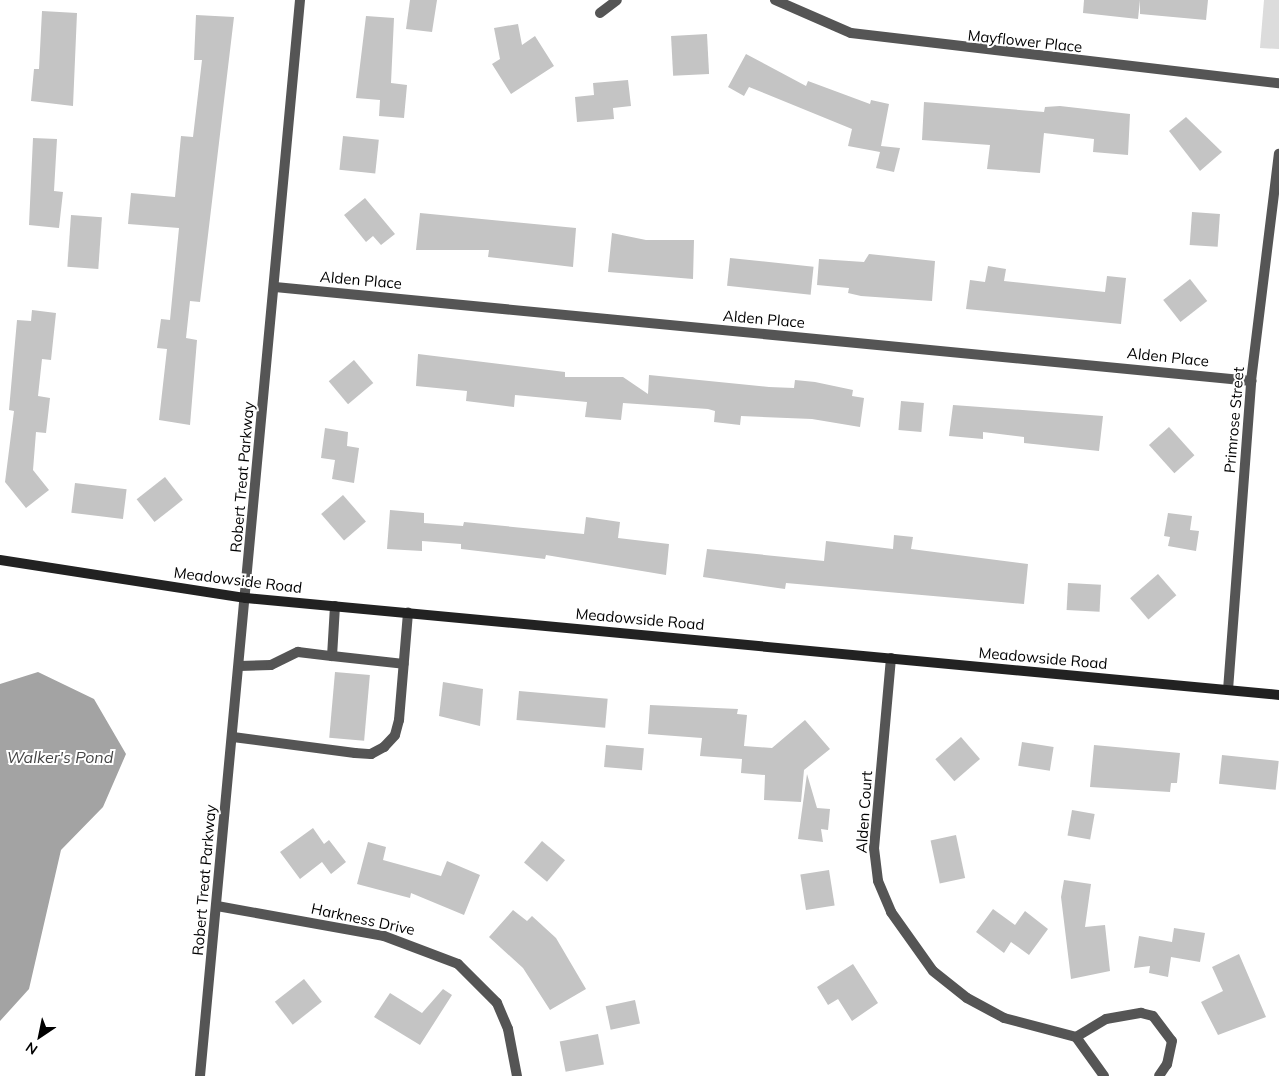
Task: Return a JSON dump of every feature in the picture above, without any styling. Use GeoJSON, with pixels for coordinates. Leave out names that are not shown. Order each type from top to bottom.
{"type":"FeatureCollection","features":[{"type":"Feature","properties":{"kind":"main road","name":"Meadowside Road"},"geometry":{"type":"LineString","coordinates":[[0,560],[246,598],[1279,695]]}},
{"type":"Feature","properties":{"kind":"street","name":"Robert Treat Parkway"},"geometry":{"type":"LineString","coordinates":[[200,1076],[275,287],[300,0]]}},
{"type":"Feature","properties":{"kind":"street"},"geometry":{"type":"LineString","coordinates":[[600,13],[617,0]]}},
{"type":"Feature","properties":{"kind":"street","name":"Mayflower Place"},"geometry":{"type":"LineString","coordinates":[[775,0],[851,33],[1279,83]]}},
{"type":"Feature","properties":{"kind":"street","name":"Primrose Street"},"geometry":{"type":"LineString","coordinates":[[1228,690],[1251,381],[1279,154]]}},
{"type":"Feature","properties":{"kind":"street","name":"Alden Place"},"geometry":{"type":"LineString","coordinates":[[275,287],[1251,381]]}},
{"type":"Feature","properties":{"kind":"street"},"geometry":{"type":"LineString","coordinates":[[332,656],[335,606]]}},
{"type":"Feature","properties":{"kind":"street"},"geometry":{"type":"LineString","coordinates":[[232,737],[371,754],[395,735],[408,612]]}},
{"type":"Feature","properties":{"kind":"street"},"geometry":{"type":"LineString","coordinates":[[239,666],[271,665],[298,652],[404,664]]}},
{"type":"Feature","properties":{"kind":"street","name":"Alden Court"},"geometry":{"type":"LineString","coordinates":[[892,658],[874,848],[878,881],[891,912],[933,971],[967,998],[1004,1018],[1076,1037]]}},
{"type":"Feature","properties":{"kind":"street","name":"Harkness Drive"},"geometry":{"type":"LineString","coordinates":[[217,906],[384,936],[458,964],[497,1003],[508,1029],[517,1076]]}},
{"type":"Feature","properties":{"kind":"street"},"geometry":{"type":"LineString","coordinates":[[1104,1076],[1076,1037],[1106,1019],[1141,1013],[1153,1016],[1172,1041],[1167,1064],[1158,1076]]}},
{"type":"Feature","properties":{"kind":"shaded area"},"geometry":{"type":"Polygon","coordinates":[[[1264,0],[1279,0],[1279,49],[1260,48],[1264,0]]]}},
{"type":"Feature","properties":{"kind":"water","name":"Walker's Pond"},"geometry":{"type":"Polygon","coordinates":[[[38,672],[94,699],[126,754],[103,807],[61,850],[29,989],[0,1021],[0,684],[38,672]]]}},
{"type":"Feature","properties":{"kind":"building"},"geometry":{"type":"Polygon","coordinates":[[[410,0],[437,0],[432,32],[406,29],[410,0]]]}},
{"type":"Feature","properties":{"kind":"building"},"geometry":{"type":"Polygon","coordinates":[[[1084,0],[1140,0],[1138,19],[1083,13],[1084,0]]]}},
{"type":"Feature","properties":{"kind":"building"},"geometry":{"type":"Polygon","coordinates":[[[1140,0],[1208,0],[1206,20],[1140,14],[1140,0]]]}},
{"type":"Feature","properties":{"kind":"building"},"geometry":{"type":"Polygon","coordinates":[[[42,11],[77,13],[73,106],[31,101],[34,69],[39,69],[42,11]]]}},
{"type":"Feature","properties":{"kind":"building"},"geometry":{"type":"Polygon","coordinates":[[[196,15],[234,17],[200,302],[190,301],[186,338],[197,340],[190,425],[159,420],[167,349],[157,348],[161,319],[170,320],[179,228],[128,224],[131,193],[175,197],[181,136],[193,137],[202,60],[194,60],[196,15]]]}},
{"type":"Feature","properties":{"kind":"building"},"geometry":{"type":"Polygon","coordinates":[[[366,16],[394,18],[391,83],[407,85],[404,118],[379,116],[380,100],[356,98],[366,16]]]}},
{"type":"Feature","properties":{"kind":"building"},"geometry":{"type":"Polygon","coordinates":[[[518,24],[522,45],[535,36],[554,66],[511,94],[492,64],[500,59],[494,28],[518,24]]]}},
{"type":"Feature","properties":{"kind":"building"},"geometry":{"type":"Polygon","coordinates":[[[707,34],[709,74],[673,76],[671,36],[707,34]]]}},
{"type":"Feature","properties":{"kind":"building"},"geometry":{"type":"Polygon","coordinates":[[[746,54],[806,86],[808,81],[870,104],[871,100],[889,104],[881,146],[900,148],[894,172],[876,168],[880,152],[848,146],[852,129],[749,87],[744,96],[728,87],[746,54]]]}},
{"type":"Feature","properties":{"kind":"building"},"geometry":{"type":"Polygon","coordinates":[[[628,80],[631,106],[613,108],[614,119],[577,122],[575,97],[594,95],[593,83],[628,80]]]}},
{"type":"Feature","properties":{"kind":"building"},"geometry":{"type":"Polygon","coordinates":[[[924,102],[1044,112],[1045,107],[1060,106],[1130,114],[1128,155],[1093,152],[1094,139],[1044,133],[1040,173],[987,169],[990,145],[922,140],[924,102]]]}},
{"type":"Feature","properties":{"kind":"building"},"geometry":{"type":"Polygon","coordinates":[[[1186,117],[1222,152],[1200,171],[1169,131],[1186,117]]]}},
{"type":"Feature","properties":{"kind":"building"},"geometry":{"type":"Polygon","coordinates":[[[343,136],[379,140],[375,174],[339,170],[343,136]]]}},
{"type":"Feature","properties":{"kind":"building"},"geometry":{"type":"Polygon","coordinates":[[[33,138],[57,139],[54,191],[63,192],[59,228],[29,225],[33,138]]]}},
{"type":"Feature","properties":{"kind":"building"},"geometry":{"type":"Polygon","coordinates":[[[365,198],[395,234],[381,245],[373,236],[366,242],[344,215],[365,198]]]}},
{"type":"Feature","properties":{"kind":"building"},"geometry":{"type":"Polygon","coordinates":[[[1192,212],[1220,214],[1218,247],[1190,245],[1192,212]]]}},
{"type":"Feature","properties":{"kind":"building"},"geometry":{"type":"Polygon","coordinates":[[[420,213],[576,228],[573,267],[488,257],[489,250],[416,250],[420,213]]]}},
{"type":"Feature","properties":{"kind":"building"},"geometry":{"type":"Polygon","coordinates":[[[71,215],[102,217],[98,269],[67,267],[71,215]]]}},
{"type":"Feature","properties":{"kind":"building"},"geometry":{"type":"Polygon","coordinates":[[[612,233],[646,240],[694,240],[693,279],[608,272],[612,233]]]}},
{"type":"Feature","properties":{"kind":"building"},"geometry":{"type":"Polygon","coordinates":[[[869,254],[935,261],[932,301],[861,296],[848,293],[849,288],[817,285],[819,259],[864,262],[869,254]]]}},
{"type":"Feature","properties":{"kind":"building"},"geometry":{"type":"Polygon","coordinates":[[[730,258],[814,267],[811,295],[727,286],[730,258]]]}},
{"type":"Feature","properties":{"kind":"building"},"geometry":{"type":"Polygon","coordinates":[[[988,266],[1006,269],[1004,281],[1105,292],[1107,276],[1126,278],[1121,324],[966,309],[970,280],[985,282],[988,266]]]}},
{"type":"Feature","properties":{"kind":"building"},"geometry":{"type":"Polygon","coordinates":[[[1190,279],[1207,301],[1180,322],[1163,300],[1190,279]]]}},
{"type":"Feature","properties":{"kind":"building"},"geometry":{"type":"Polygon","coordinates":[[[32,310],[56,313],[51,360],[42,359],[38,396],[50,398],[46,433],[36,432],[33,470],[49,490],[26,508],[5,482],[14,411],[9,410],[17,320],[31,321],[32,310]]]}},
{"type":"Feature","properties":{"kind":"building"},"geometry":{"type":"Polygon","coordinates":[[[418,354],[565,372],[565,377],[623,377],[648,394],[649,375],[769,387],[794,388],[795,380],[815,382],[853,390],[852,396],[864,398],[860,427],[812,419],[741,416],[740,425],[714,422],[715,411],[708,409],[623,403],[621,420],[585,417],[587,402],[515,395],[514,407],[466,401],[467,391],[416,386],[418,354]]]}},
{"type":"Feature","properties":{"kind":"building"},"geometry":{"type":"Polygon","coordinates":[[[354,360],[373,383],[348,404],[329,381],[354,360]]]}},
{"type":"Feature","properties":{"kind":"building"},"geometry":{"type":"Polygon","coordinates":[[[901,401],[924,403],[921,432],[898,430],[901,401]]]}},
{"type":"Feature","properties":{"kind":"building"},"geometry":{"type":"Polygon","coordinates":[[[953,405],[1103,416],[1099,451],[1024,443],[1024,437],[983,432],[983,439],[949,436],[953,405]]]}},
{"type":"Feature","properties":{"kind":"building"},"geometry":{"type":"Polygon","coordinates":[[[1169,427],[1194,455],[1174,473],[1149,445],[1169,427]]]}},
{"type":"Feature","properties":{"kind":"building"},"geometry":{"type":"Polygon","coordinates":[[[325,428],[348,432],[347,446],[359,448],[354,483],[332,479],[335,460],[321,458],[325,428]]]}},
{"type":"Feature","properties":{"kind":"building"},"geometry":{"type":"Polygon","coordinates":[[[165,477],[183,500],[154,522],[137,499],[165,477]]]}},
{"type":"Feature","properties":{"kind":"building"},"geometry":{"type":"Polygon","coordinates":[[[75,483],[127,489],[123,519],[71,513],[75,483]]]}},
{"type":"Feature","properties":{"kind":"building"},"geometry":{"type":"Polygon","coordinates":[[[343,495],[366,521],[344,540],[321,514],[343,495]]]}},
{"type":"Feature","properties":{"kind":"building"},"geometry":{"type":"Polygon","coordinates":[[[390,510],[424,513],[424,523],[463,526],[464,522],[584,534],[586,517],[620,522],[618,538],[669,544],[666,575],[546,555],[545,559],[461,549],[461,544],[422,541],[422,551],[387,549],[390,510]]]}},
{"type":"Feature","properties":{"kind":"building"},"geometry":{"type":"Polygon","coordinates":[[[1168,513],[1192,516],[1190,530],[1199,531],[1196,551],[1168,546],[1170,537],[1164,536],[1168,513]]]}},
{"type":"Feature","properties":{"kind":"building"},"geometry":{"type":"Polygon","coordinates":[[[894,535],[913,537],[911,549],[1028,564],[1024,604],[786,583],[785,589],[703,577],[707,549],[824,561],[826,541],[893,549],[894,535]]]}},
{"type":"Feature","properties":{"kind":"building"},"geometry":{"type":"Polygon","coordinates":[[[1158,574],[1176,595],[1148,619],[1130,598],[1158,574]]]}},
{"type":"Feature","properties":{"kind":"building"},"geometry":{"type":"Polygon","coordinates":[[[1068,583],[1101,585],[1100,612],[1067,610],[1068,583]]]}},
{"type":"Feature","properties":{"kind":"building"},"geometry":{"type":"Polygon","coordinates":[[[335,672],[370,675],[364,741],[329,738],[335,672]]]}},
{"type":"Feature","properties":{"kind":"building"},"geometry":{"type":"Polygon","coordinates":[[[443,682],[483,689],[480,726],[439,716],[443,682]]]}},
{"type":"Feature","properties":{"kind":"building"},"geometry":{"type":"Polygon","coordinates":[[[519,691],[608,699],[605,728],[516,720],[519,691]]]}},
{"type":"Feature","properties":{"kind":"building"},"geometry":{"type":"Polygon","coordinates":[[[650,705],[738,709],[737,714],[747,715],[744,746],[772,748],[805,720],[830,749],[804,770],[801,802],[764,800],[765,775],[741,773],[742,759],[700,756],[702,738],[648,734],[650,705]]]}},
{"type":"Feature","properties":{"kind":"building"},"geometry":{"type":"Polygon","coordinates":[[[961,737],[980,759],[954,781],[935,759],[961,737]]]}},
{"type":"Feature","properties":{"kind":"building"},"geometry":{"type":"Polygon","coordinates":[[[1022,742],[1054,747],[1050,771],[1018,766],[1022,742]]]}},
{"type":"Feature","properties":{"kind":"building"},"geometry":{"type":"Polygon","coordinates":[[[606,745],[644,748],[642,770],[604,767],[606,745]]]}},
{"type":"Feature","properties":{"kind":"building"},"geometry":{"type":"Polygon","coordinates":[[[1094,745],[1180,753],[1177,783],[1171,783],[1170,792],[1090,787],[1094,745]]]}},
{"type":"Feature","properties":{"kind":"building"},"geometry":{"type":"Polygon","coordinates":[[[1222,755],[1279,761],[1276,790],[1219,784],[1222,755]]]}},
{"type":"Feature","properties":{"kind":"building"},"geometry":{"type":"Polygon","coordinates":[[[807,774],[817,808],[830,809],[828,830],[821,829],[823,842],[798,839],[807,774]]]}},
{"type":"Feature","properties":{"kind":"building"},"geometry":{"type":"Polygon","coordinates":[[[1072,810],[1095,814],[1090,840],[1067,836],[1072,810]]]}},
{"type":"Feature","properties":{"kind":"building"},"geometry":{"type":"Polygon","coordinates":[[[313,828],[324,844],[329,840],[346,862],[331,874],[322,862],[300,879],[280,852],[313,828]]]}},
{"type":"Feature","properties":{"kind":"building"},"geometry":{"type":"Polygon","coordinates":[[[956,835],[965,878],[940,883],[931,840],[956,835]]]}},
{"type":"Feature","properties":{"kind":"building"},"geometry":{"type":"Polygon","coordinates":[[[542,841],[565,860],[547,882],[524,862],[542,841]]]}},
{"type":"Feature","properties":{"kind":"building"},"geometry":{"type":"Polygon","coordinates":[[[368,842],[386,847],[383,860],[441,876],[447,861],[480,875],[464,915],[411,893],[410,898],[357,884],[368,842]]]}},
{"type":"Feature","properties":{"kind":"building"},"geometry":{"type":"Polygon","coordinates":[[[829,870],[835,906],[806,910],[800,875],[829,870]]]}},
{"type":"Feature","properties":{"kind":"building"},"geometry":{"type":"Polygon","coordinates":[[[1064,880],[1091,884],[1085,927],[1105,925],[1110,971],[1071,979],[1061,897],[1064,880]]]}},
{"type":"Feature","properties":{"kind":"building"},"geometry":{"type":"Polygon","coordinates":[[[993,909],[1015,925],[1025,911],[1048,929],[1029,955],[1011,942],[1004,953],[976,932],[993,909]]]}},
{"type":"Feature","properties":{"kind":"building"},"geometry":{"type":"Polygon","coordinates":[[[513,910],[527,921],[532,916],[556,938],[586,989],[550,1010],[523,968],[489,937],[513,910]]]}},
{"type":"Feature","properties":{"kind":"building"},"geometry":{"type":"Polygon","coordinates":[[[1174,928],[1205,933],[1200,962],[1171,957],[1168,977],[1149,973],[1150,966],[1134,968],[1139,936],[1172,942],[1174,928]]]}},
{"type":"Feature","properties":{"kind":"building"},"geometry":{"type":"Polygon","coordinates":[[[1239,954],[1266,1017],[1218,1035],[1201,1002],[1223,991],[1212,967],[1239,954]]]}},
{"type":"Feature","properties":{"kind":"building"},"geometry":{"type":"Polygon","coordinates":[[[853,964],[878,1003],[852,1021],[838,999],[828,1005],[817,987],[853,964]]]}},
{"type":"Feature","properties":{"kind":"building"},"geometry":{"type":"Polygon","coordinates":[[[304,979],[322,1002],[293,1025],[275,1002],[304,979]]]}},
{"type":"Feature","properties":{"kind":"building"},"geometry":{"type":"Polygon","coordinates":[[[443,989],[452,995],[420,1045],[374,1017],[390,993],[422,1013],[443,989]]]}},
{"type":"Feature","properties":{"kind":"building"},"geometry":{"type":"Polygon","coordinates":[[[635,1000],[640,1023],[611,1030],[606,1006],[635,1000]]]}},
{"type":"Feature","properties":{"kind":"building"},"geometry":{"type":"Polygon","coordinates":[[[598,1034],[604,1064],[566,1072],[560,1041],[598,1034]]]}}]}
